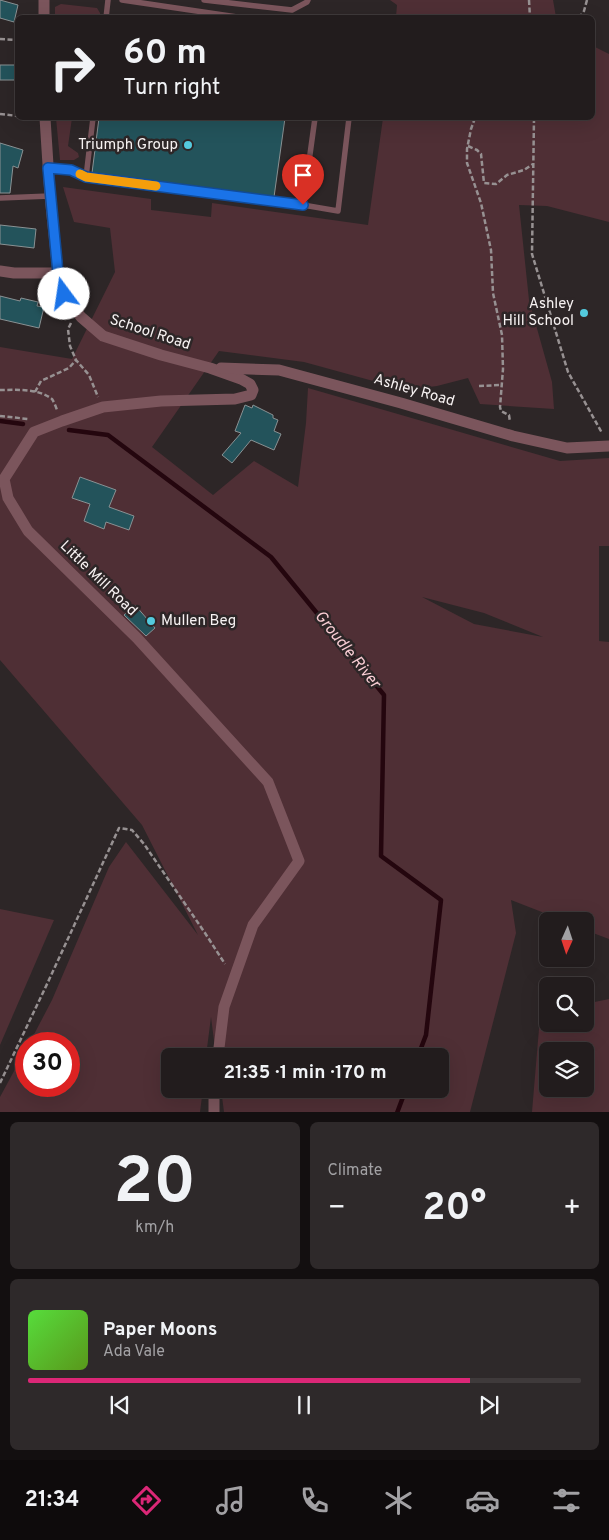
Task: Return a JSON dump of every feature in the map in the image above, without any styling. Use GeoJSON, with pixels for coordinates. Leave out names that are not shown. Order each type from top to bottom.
{"type":"FeatureCollection","features":[{"type":"Feature","properties":{"kind":"street"},"geometry":{"type":"LineString","coordinates":[[44,0],[44,15]]}},
{"type":"Feature","properties":{"kind":"street","name":"School Road"},"geometry":{"type":"LineString","coordinates":[[40,120],[48,168],[58,273],[64,294],[81,317],[102,336],[210,368]]}},
{"type":"Feature","properties":{"kind":"street"},"geometry":{"type":"LineString","coordinates":[[0,271],[14,273],[58,273]]}},
{"type":"Feature","properties":{"kind":"street","name":"Ashley Road"},"geometry":{"type":"LineString","coordinates":[[210,368],[279,370],[505,433],[567,448],[607,442]]}},
{"type":"Feature","properties":{"kind":"street","name":"Little Mill Road"},"geometry":{"type":"LineString","coordinates":[[210,368],[242,379],[250,384],[253,390],[251,395],[235,399],[161,401],[103,407],[34,432],[4,479],[8,498],[28,532],[137,638],[268,782],[299,862],[253,926],[224,1007],[219,1048]]}},
{"type":"Feature","properties":{"kind":"street"},"geometry":{"type":"LineString","coordinates":[[214,1098],[214,1112]]}},
{"type":"Feature","properties":{"kind":"lane"},"geometry":{"type":"LineString","coordinates":[[106,15],[108,0]]}},
{"type":"Feature","properties":{"kind":"lane"},"geometry":{"type":"LineString","coordinates":[[122,0],[224,15]]}},
{"type":"Feature","properties":{"kind":"lane"},"geometry":{"type":"LineString","coordinates":[[204,0],[292,10],[308,0]]}},
{"type":"Feature","properties":{"kind":"lane"},"geometry":{"type":"LineString","coordinates":[[86,177],[93,120]]}},
{"type":"Feature","properties":{"kind":"lane"},"geometry":{"type":"LineString","coordinates":[[303,205],[315,120]]}},
{"type":"Feature","properties":{"kind":"lane"},"geometry":{"type":"LineString","coordinates":[[48,168],[71,170],[86,177],[338,211],[349,120]]}},
{"type":"Feature","properties":{"kind":"lane"},"geometry":{"type":"LineString","coordinates":[[0,198],[50,196]]}},
{"type":"Feature","properties":{"kind":"path"},"geometry":{"type":"LineString","coordinates":[[529,0],[530,15]]}},
{"type":"Feature","properties":{"kind":"path"},"geometry":{"type":"LineString","coordinates":[[581,15],[587,0]]}},
{"type":"Feature","properties":{"kind":"path"},"geometry":{"type":"LineString","coordinates":[[0,39],[15,40]]}},
{"type":"Feature","properties":{"kind":"path"},"geometry":{"type":"LineString","coordinates":[[0,114],[15,116]]}},
{"type":"Feature","properties":{"kind":"path"},"geometry":{"type":"LineString","coordinates":[[474,120],[471,128],[467,163],[481,203],[491,250],[493,293],[502,335],[501,411],[509,415],[510,421],[505,433]]}},
{"type":"Feature","properties":{"kind":"path"},"geometry":{"type":"LineString","coordinates":[[534,120],[532,254],[568,372],[607,442]]}},
{"type":"Feature","properties":{"kind":"path"},"geometry":{"type":"LineString","coordinates":[[468,146],[481,154],[484,183],[496,184],[507,175],[524,170],[533,164]]}},
{"type":"Feature","properties":{"kind":"path"},"geometry":{"type":"LineString","coordinates":[[68,329],[70,346],[76,360],[89,375],[103,407]]}},
{"type":"Feature","properties":{"kind":"path"},"geometry":{"type":"LineString","coordinates":[[35,392],[41,381],[69,368],[76,360]]}},
{"type":"Feature","properties":{"kind":"path"},"geometry":{"type":"LineString","coordinates":[[479,386],[501,385]]}},
{"type":"Feature","properties":{"kind":"path"},"geometry":{"type":"LineString","coordinates":[[0,390],[35,392],[53,400],[62,421]]}},
{"type":"Feature","properties":{"kind":"path"},"geometry":{"type":"LineString","coordinates":[[0,1083],[119,828],[132,830],[144,844],[234,979]]}},
{"type":"Feature","properties":{"kind":"shaded area"},"geometry":{"type":"Polygon","coordinates":[[[390,0],[553,0],[556,15],[396,15],[397,5],[390,0]]]}},
{"type":"Feature","properties":{"kind":"shaded area"},"geometry":{"type":"Polygon","coordinates":[[[61,4],[97,8],[100,15],[55,15],[55,7],[61,4]]]}},
{"type":"Feature","properties":{"kind":"shaded area"},"geometry":{"type":"Polygon","coordinates":[[[595,47],[609,54],[609,222],[547,206],[519,205],[529,300],[552,382],[554,409],[480,404],[468,378],[437,386],[406,390],[304,362],[219,351],[152,447],[213,495],[254,461],[298,487],[306,423],[308,388],[560,461],[609,458],[609,546],[599,546],[599,641],[609,642],[609,939],[594,933],[594,912],[542,912],[511,900],[516,933],[470,1112],[224,1112],[222,1098],[449,1098],[449,1048],[215,1048],[211,1017],[207,1048],[161,1048],[161,1098],[202,1098],[200,1112],[0,1112],[0,1097],[15,1069],[15,1097],[80,1097],[80,1032],[35,1032],[52,1000],[109,867],[126,842],[198,935],[142,825],[0,660],[0,347],[72,359],[115,272],[110,228],[74,222],[63,187],[151,199],[151,210],[211,217],[212,203],[368,225],[383,120],[595,120],[595,47]],[[422,597],[474,624],[543,637],[484,613],[422,597]]]}},
{"type":"Feature","properties":{"kind":"shaded area"},"geometry":{"type":"Polygon","coordinates":[[[56,120],[72,120],[68,146],[78,153],[79,157],[74,160],[60,160],[56,120]]]}},
{"type":"Feature","properties":{"kind":"shaded area"},"geometry":{"type":"Polygon","coordinates":[[[0,909],[54,920],[0,1045],[0,909]]]}},
{"type":"Feature","properties":{"kind":"shaded area"},"geometry":{"type":"Polygon","coordinates":[[[609,999],[609,1112],[532,1112],[539,1029],[539,1032],[594,1032],[594,1002],[609,999]]]}},
{"type":"Feature","properties":{"kind":"building"},"geometry":{"type":"Polygon","coordinates":[[[0,0],[18,5],[14,22],[0,18],[0,0]]]}},
{"type":"Feature","properties":{"kind":"building"},"geometry":{"type":"Polygon","coordinates":[[[0,65],[15,65],[15,80],[0,80],[0,65]]]}},
{"type":"Feature","properties":{"kind":"building","name":"Triumph Group"},"geometry":{"type":"Polygon","coordinates":[[[99,120],[285,120],[274,197],[92,173],[99,120]]]}},
{"type":"Feature","properties":{"kind":"building"},"geometry":{"type":"Polygon","coordinates":[[[0,143],[23,150],[18,168],[13,166],[10,193],[0,193],[0,143]]]}},
{"type":"Feature","properties":{"kind":"building"},"geometry":{"type":"Polygon","coordinates":[[[0,225],[36,229],[34,248],[0,244],[0,225]]]}},
{"type":"Feature","properties":{"kind":"building"},"geometry":{"type":"Polygon","coordinates":[[[0,296],[20,301],[21,298],[38,302],[37,306],[44,307],[39,328],[0,319],[0,296]]]}},
{"type":"Feature","properties":{"kind":"building"},"geometry":{"type":"Polygon","coordinates":[[[245,405],[252,408],[253,405],[273,415],[273,418],[278,420],[274,431],[281,434],[274,450],[251,440],[232,463],[222,455],[241,433],[235,431],[245,405]]]}},
{"type":"Feature","properties":{"kind":"building"},"geometry":{"type":"Polygon","coordinates":[[[80,477],[116,490],[109,507],[134,516],[129,530],[106,522],[104,529],[84,521],[90,504],[72,498],[80,477]]]}},
{"type":"Feature","properties":{"kind":"building"},"geometry":{"type":"Polygon","coordinates":[[[135,605],[155,628],[146,636],[124,615],[135,605]]]}},
{"type":"Feature","properties":{"kind":"waterway","name":"Groudle River"},"geometry":{"type":"LineString","coordinates":[[0,421],[23,424]]}},
{"type":"Feature","properties":{"kind":"waterway","name":"Groudle River"},"geometry":{"type":"LineString","coordinates":[[69,430],[108,435],[271,557],[384,695],[381,856],[441,900],[426,1035],[421,1048]]}},
{"type":"Feature","properties":{"kind":"waterway","name":"Groudle River"},"geometry":{"type":"LineString","coordinates":[[397,1112],[403,1098]]}},
{"type":"Feature","properties":{"kind":"slow traffic"},"geometry":{"type":"LineString","coordinates":[[80,174],[86,177],[156,186]]}},
{"type":"Feature","properties":{"kind":"place","name":"Triumph Group"},"geometry":{"type":"Point","coordinates":[188,145]}},
{"type":"Feature","properties":{"kind":"place","name":"Ashley Hill School"},"geometry":{"type":"Point","coordinates":[584,313]}},
{"type":"Feature","properties":{"kind":"place","name":"Mullen Beg"},"geometry":{"type":"Point","coordinates":[151,621]}},
{"type":"Feature","properties":{"kind":"route"},"geometry":{"type":"LineString","coordinates":[[64,294],[58,273],[48,168],[71,170],[86,177],[303,205]]}}]}
